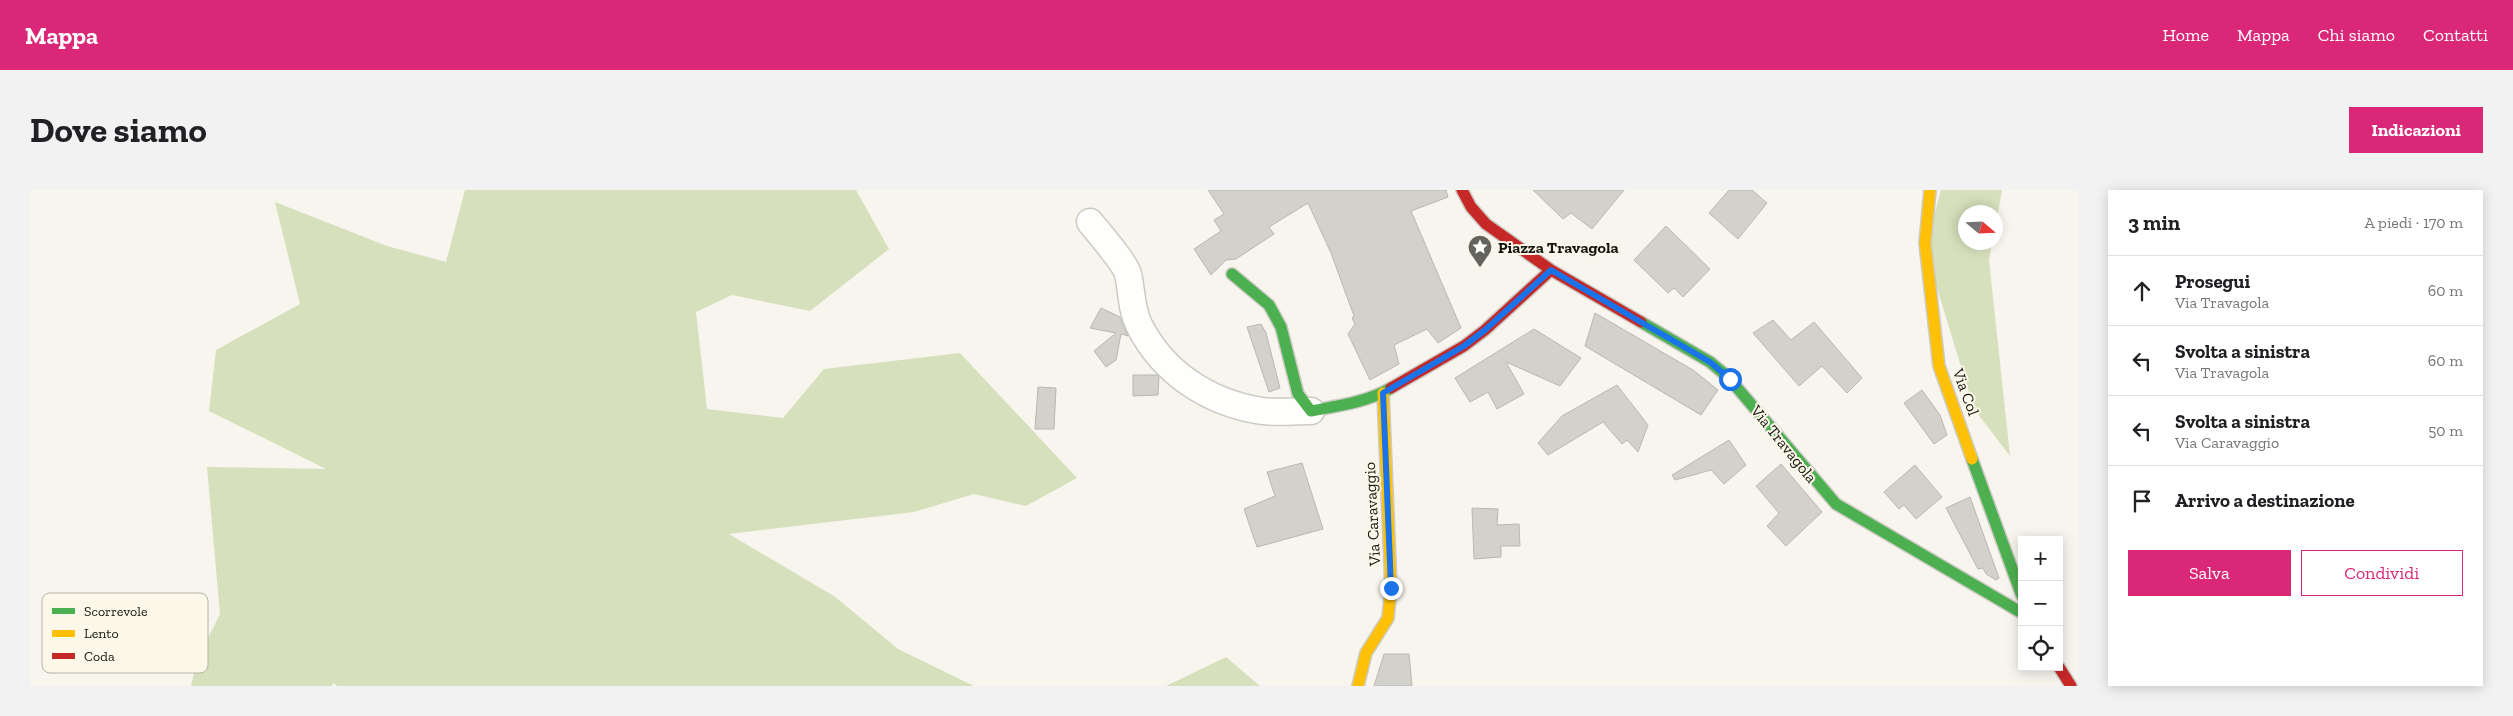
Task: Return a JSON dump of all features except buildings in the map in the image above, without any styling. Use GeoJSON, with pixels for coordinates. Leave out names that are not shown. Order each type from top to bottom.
{"type":"FeatureCollection","features":[{"type":"Feature","properties":{"kind":"street","name":"Via Travagola"},"geometry":{"type":"LineString","coordinates":[[1462,190],[1471,207],[1486,224],[1551,270],[1710,362],[1730,379],[1813,481],[1836,504],[2018,611]]}},
{"type":"Feature","properties":{"kind":"street","name":"Via Col"},"geometry":{"type":"LineString","coordinates":[[1930,190],[1925,244],[1939,366],[2018,585]]}},
{"type":"Feature","properties":{"kind":"street"},"geometry":{"type":"LineString","coordinates":[[1090,222],[1128,272],[1129,290],[1139,324],[1161,360],[1187,382],[1217,398],[1262,411],[1311,411],[1383,393],[1464,346],[1485,330],[1551,270]]}},
{"type":"Feature","properties":{"kind":"street"},"geometry":{"type":"LineString","coordinates":[[1232,274],[1269,305],[1281,327],[1298,394],[1311,411]]}},
{"type":"Feature","properties":{"kind":"street","name":"Via Caravaggio"},"geometry":{"type":"LineString","coordinates":[[1358,686],[1366,653],[1388,618],[1391,588],[1383,393]]}},
{"type":"Feature","properties":{"kind":"street"},"geometry":{"type":"LineString","coordinates":[[2062,671],[2071,686]]}},
{"type":"Feature","properties":{"kind":"green space"},"geometry":{"type":"Polygon","coordinates":[[[465,190],[856,190],[889,249],[810,311],[732,295],[696,312],[707,409],[783,418],[824,369],[960,353],[1077,478],[1026,506],[974,494],[914,512],[729,534],[834,596],[898,649],[974,686],[337,686],[334,683],[331,686],[191,686],[194,673],[208,673],[208,638],[220,614],[207,467],[326,469],[209,411],[216,350],[300,304],[275,202],[387,246],[446,262],[465,190]]]}},
{"type":"Feature","properties":{"kind":"green space"},"geometry":{"type":"Polygon","coordinates":[[[1941,190],[2002,190],[1999,205],[1958,205],[1958,250],[1991,250],[1989,260],[2010,456],[1974,409],[1925,249],[1941,190]]]}},
{"type":"Feature","properties":{"kind":"green space"},"geometry":{"type":"Polygon","coordinates":[[[1226,657],[1260,686],[1166,686],[1226,657]]]}},
{"type":"Feature","properties":{"kind":"traffic: fast"},"geometry":{"type":"LineString","coordinates":[[1232,274],[1269,305],[1281,327],[1298,394],[1311,411],[1362,400],[1391,388]]}},
{"type":"Feature","properties":{"kind":"traffic: fast"},"geometry":{"type":"LineString","coordinates":[[1641,322],[1710,362],[1728,377],[1836,504],[2018,611]]}},
{"type":"Feature","properties":{"kind":"traffic: fast"},"geometry":{"type":"LineString","coordinates":[[1972,459],[2018,585]]}},
{"type":"Feature","properties":{"kind":"traffic: slow"},"geometry":{"type":"LineString","coordinates":[[1930,190],[1925,243],[1939,366],[1972,459]]}},
{"type":"Feature","properties":{"kind":"traffic: slow"},"geometry":{"type":"LineString","coordinates":[[1358,686],[1366,653],[1388,618],[1391,588],[1383,393]]}},
{"type":"Feature","properties":{"kind":"traffic: jam"},"geometry":{"type":"LineString","coordinates":[[1462,190],[1471,207],[1486,224],[1551,270],[1641,322]]}},
{"type":"Feature","properties":{"kind":"traffic: jam"},"geometry":{"type":"LineString","coordinates":[[1391,388],[1464,346],[1485,330],[1551,270]]}},
{"type":"Feature","properties":{"kind":"traffic: jam"},"geometry":{"type":"LineString","coordinates":[[2062,671],[2071,686]]}},
{"type":"Feature","properties":{"kind":"place","name":"Piazza Travagola"},"geometry":{"type":"Point","coordinates":[1480,268]}},
{"type":"Feature","properties":{"kind":"route"},"geometry":{"type":"LineString","coordinates":[[1391,588],[1383,393],[1464,346],[1485,330],[1551,270],[1710,362],[1730,379]]}}]}
